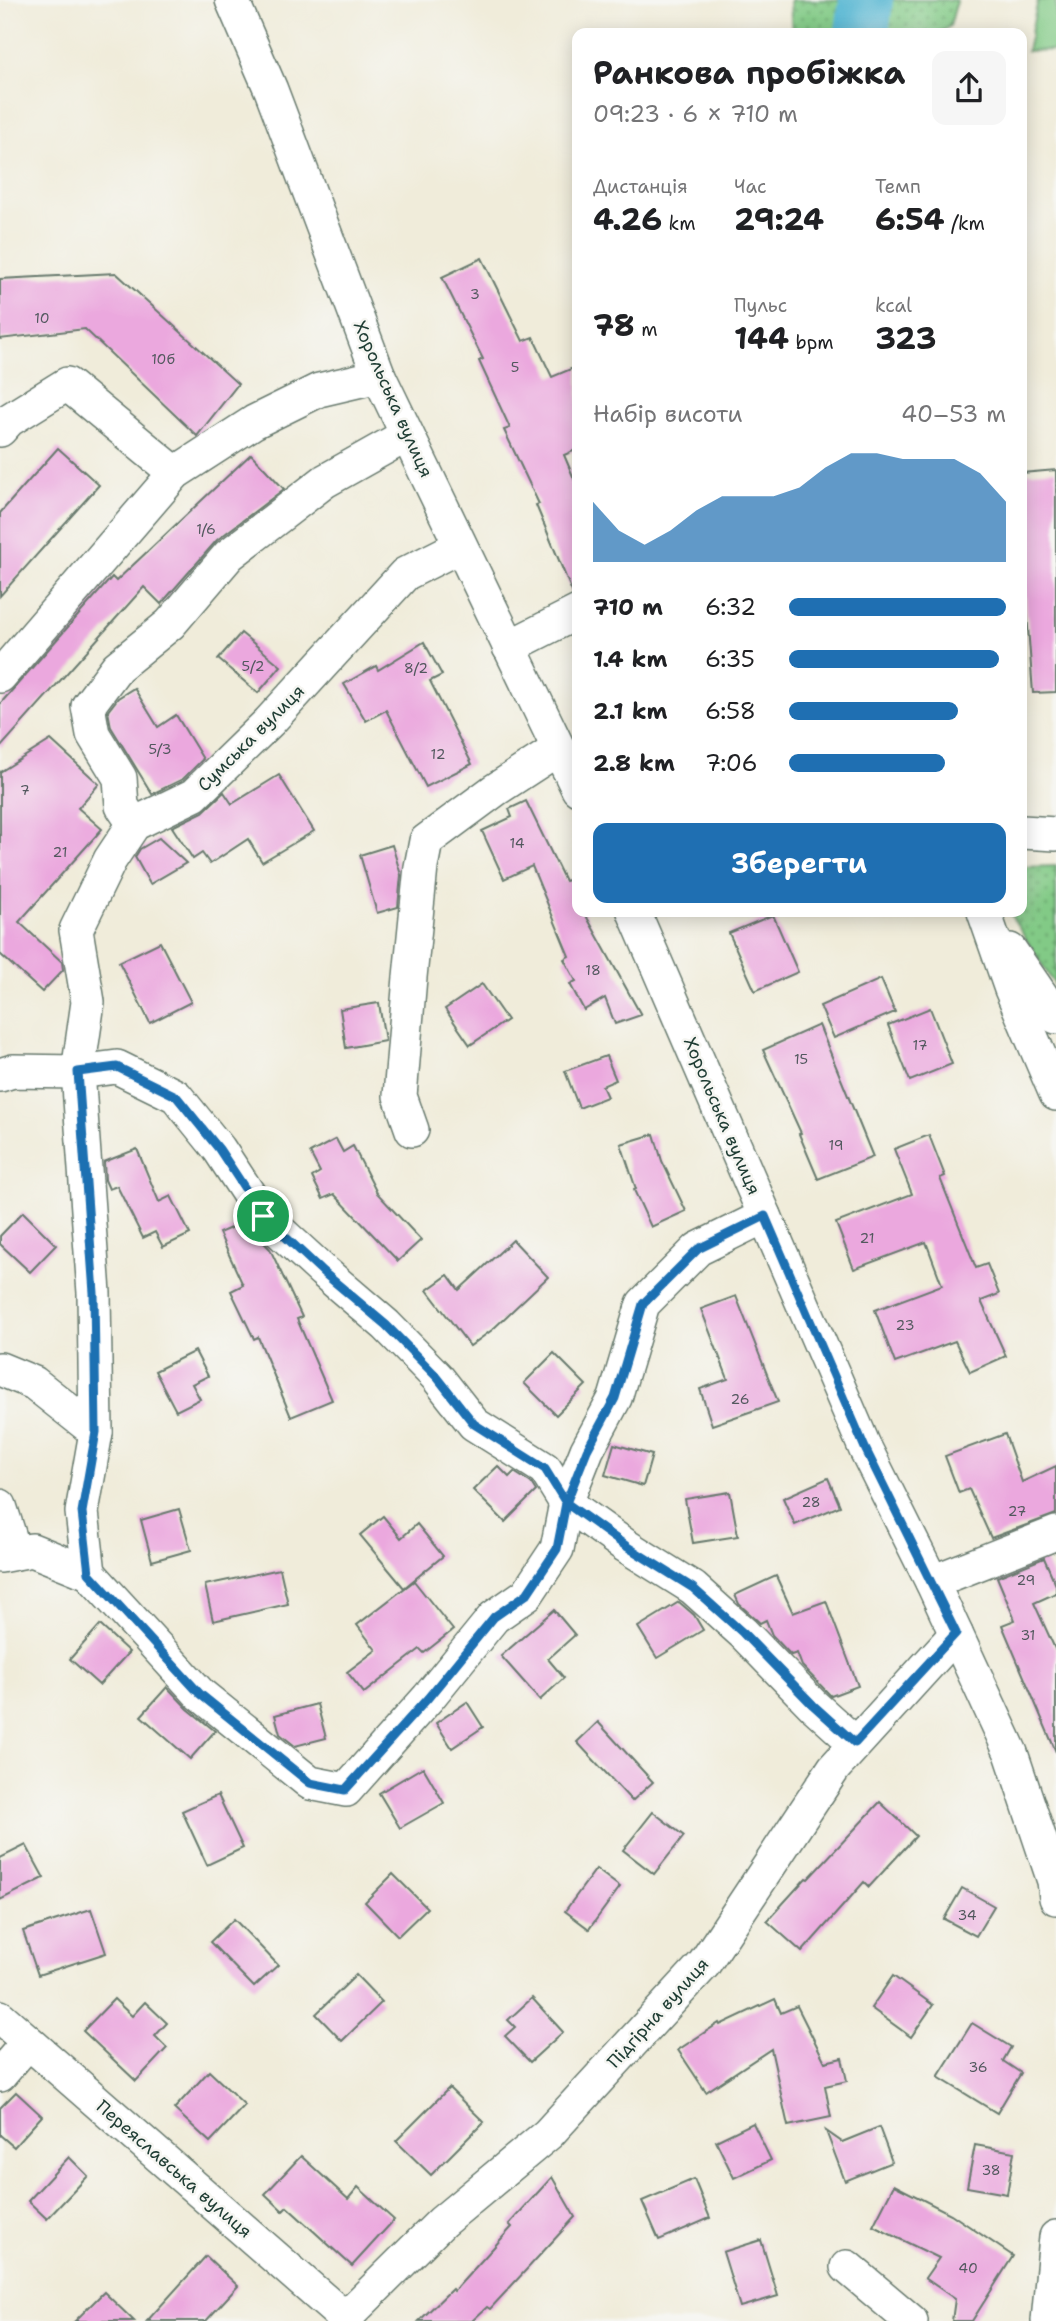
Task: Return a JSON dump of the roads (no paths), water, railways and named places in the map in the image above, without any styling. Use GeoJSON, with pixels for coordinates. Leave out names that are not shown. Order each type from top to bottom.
{"type":"FeatureCollection","features":[{"type":"Feature","properties":{"kind":"street","name":"Хорольська вулиця"},"geometry":{"type":"LineString","coordinates":[[232,0],[271,90],[379,376],[572,777]]}},
{"type":"Feature","properties":{"kind":"street"},"geometry":{"type":"LineString","coordinates":[[0,676],[175,473],[254,422],[319,390],[379,376]]}},
{"type":"Feature","properties":{"kind":"street"},"geometry":{"type":"LineString","coordinates":[[3,420],[67,384],[175,473]]}},
{"type":"Feature","properties":{"kind":"street"},"geometry":{"type":"LineString","coordinates":[[89,1573],[82,1512],[96,1432],[94,1293],[78,1072],[88,1002],[76,930],[110,860],[134,824],[122,807],[120,778],[93,734],[88,706],[117,667],[170,624],[229,555],[325,481],[407,435]]}},
{"type":"Feature","properties":{"kind":"street","name":"Сумська вулиця"},"geometry":{"type":"LineString","coordinates":[[134,824],[194,795],[269,722],[405,574],[460,546]]}},
{"type":"Feature","properties":{"kind":"street"},"geometry":{"type":"LineString","coordinates":[[509,647],[572,615]]}},
{"type":"Feature","properties":{"kind":"street"},"geometry":{"type":"LineString","coordinates":[[412,1130],[400,1096],[411,963],[426,841],[495,790],[558,749]]}},
{"type":"Feature","properties":{"kind":"street"},"geometry":{"type":"LineString","coordinates":[[1027,832],[1056,834]]}},
{"type":"Feature","properties":{"kind":"street","name":"Хорольська вулиця"},"geometry":{"type":"LineString","coordinates":[[636,917],[865,1448],[932,1582],[1011,1753],[1054,1881],[1056,1898]]}},
{"type":"Feature","properties":{"kind":"street"},"geometry":{"type":"LineString","coordinates":[[986,917],[1011,989],[1056,1094]]}},
{"type":"Feature","properties":{"kind":"street"},"geometry":{"type":"LineString","coordinates":[[987,917],[1056,1017]]}},
{"type":"Feature","properties":{"kind":"street"},"geometry":{"type":"LineString","coordinates":[[0,1075],[13,1071],[78,1072],[117,1067],[176,1096],[219,1149],[263,1216],[323,1272],[386,1325],[437,1377],[474,1424],[545,1469],[566,1503],[626,1546],[693,1588],[855,1743]]}},
{"type":"Feature","properties":{"kind":"street"},"geometry":{"type":"LineString","coordinates":[[0,1506],[8,1554],[32,1550],[89,1573],[200,1694],[310,1783],[345,1790],[428,1698],[494,1617],[527,1594],[557,1549],[566,1503],[587,1450],[615,1398],[643,1304],[698,1249],[765,1216]]}},
{"type":"Feature","properties":{"kind":"street"},"geometry":{"type":"LineString","coordinates":[[0,1369],[34,1384],[96,1432]]}},
{"type":"Feature","properties":{"kind":"street"},"geometry":{"type":"LineString","coordinates":[[932,1582],[1056,1533]]}},
{"type":"Feature","properties":{"kind":"street","name":"Підгірна вулиця"},"geometry":{"type":"LineString","coordinates":[[345,2320],[442,2222],[548,2134],[704,1964],[834,1768],[956,1633]]}},
{"type":"Feature","properties":{"kind":"street","name":"Переяславська вулиця"},"geometry":{"type":"LineString","coordinates":[[0,2018],[345,2320]]}},
{"type":"Feature","properties":{"kind":"street"},"geometry":{"type":"LineString","coordinates":[[0,2075],[28,2042]]}},
{"type":"Feature","properties":{"kind":"street"},"geometry":{"type":"LineString","coordinates":[[1048,2321],[1056,2237]]}},
{"type":"Feature","properties":{"kind":"street"},"geometry":{"type":"LineString","coordinates":[[847,2267],[911,2321]]}},
{"type":"Feature","properties":{"kind":"waterway"},"geometry":{"type":"LineString","coordinates":[[863,28],[866,0]]}}]}
